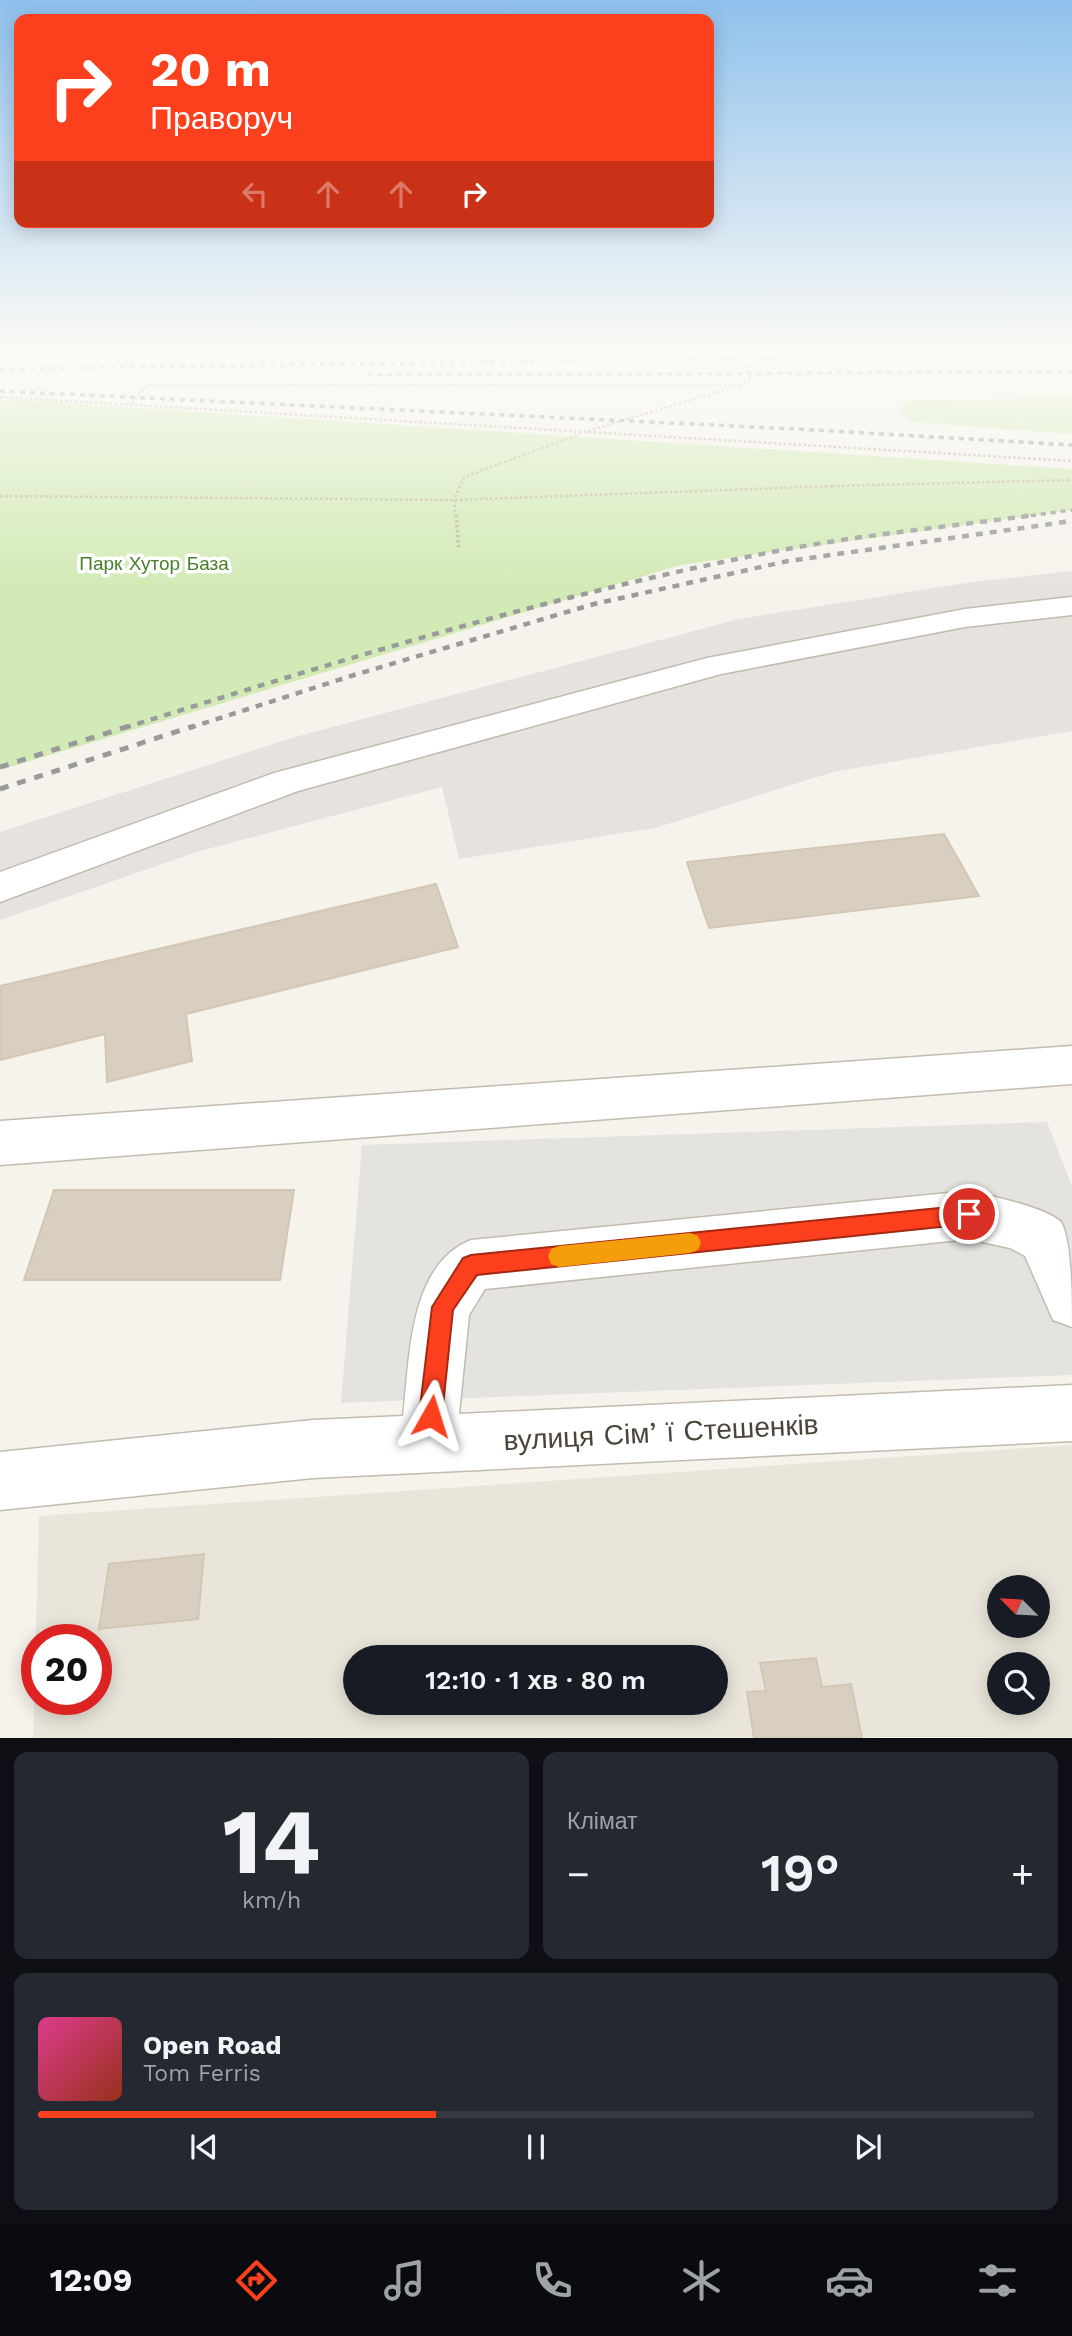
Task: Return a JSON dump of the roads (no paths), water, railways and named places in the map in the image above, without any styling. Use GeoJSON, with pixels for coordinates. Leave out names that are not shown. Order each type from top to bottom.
{"type":"FeatureCollection","features":[{"type":"Feature","properties":{"kind":"street"},"geometry":{"type":"LineString","coordinates":[[0,887],[287,782],[718,665],[965,618],[1070,609]]}},
{"type":"Feature","properties":{"kind":"street"},"geometry":{"type":"LineString","coordinates":[[0,1143],[1072,1065]]}},
{"type":"Feature","properties":{"kind":"street"},"geometry":{"type":"LineString","coordinates":[[428,1443],[443,1307],[471,1265],[969,1214],[1017,1226],[1043,1240],[1072,1301]]}},
{"type":"Feature","properties":{"kind":"street","name":"вулиця Сімʼї Стешенків"},"geometry":{"type":"LineString","coordinates":[[0,1481],[313,1449],[1072,1413]]}},
{"type":"Feature","properties":{"kind":"railway"},"geometry":{"type":"LineString","coordinates":[[799,429],[1072,445]]}},
{"type":"Feature","properties":{"kind":"railway"},"geometry":{"type":"LineString","coordinates":[[1021,517],[1072,510]]}},
{"type":"Feature","properties":{"kind":"railway"},"geometry":{"type":"LineString","coordinates":[[124,728],[445,631],[689,569],[804,546],[1034,515]]}},
{"type":"Feature","properties":{"kind":"railway"},"geometry":{"type":"LineString","coordinates":[[189,728],[354,675],[594,604],[788,561],[1072,521]]}},
{"type":"Feature","properties":{"kind":"railway"},"geometry":{"type":"LineString","coordinates":[[0,767],[129,726]]}},
{"type":"Feature","properties":{"kind":"railway"},"geometry":{"type":"LineString","coordinates":[[0,789],[194,726]]}},
{"type":"Feature","properties":{"kind":"park label","name":"Парк Хутор База"},"geometry":{"type":"Point","coordinates":[154,563]}}]}
